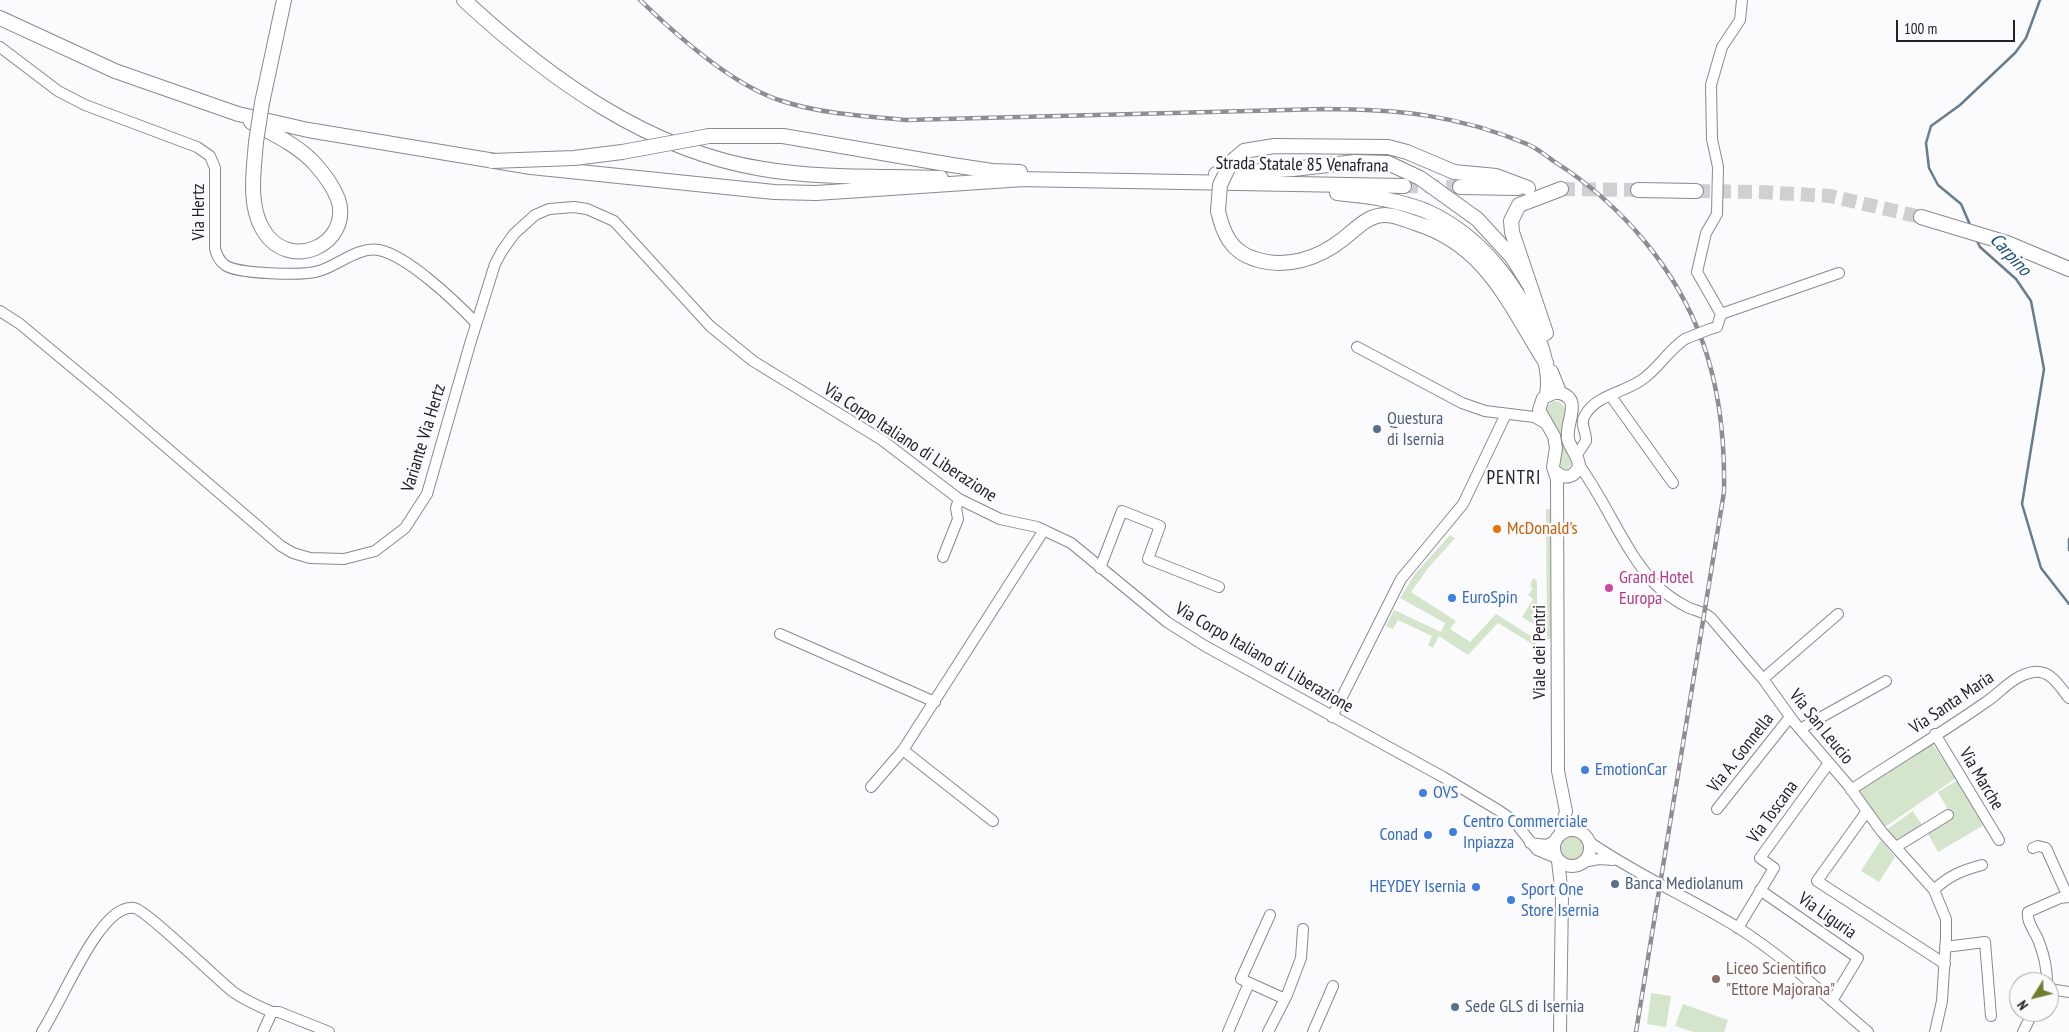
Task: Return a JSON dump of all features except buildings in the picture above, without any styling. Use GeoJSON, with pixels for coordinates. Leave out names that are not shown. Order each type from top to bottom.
{"type":"FeatureCollection","features":[{"type":"Feature","properties":{"kind":"highway"},"geometry":{"type":"LineString","coordinates":[[238,114],[295,147],[314,163],[328,180],[338,200],[339,220],[334,232],[320,247],[301,254],[275,243],[262,229],[255,208],[253,182],[256,142],[262,103],[284,0]]}},
{"type":"Feature","properties":{"kind":"highway"},"geometry":{"type":"LineString","coordinates":[[464,0],[529,57],[579,92],[648,133],[703,155],[731,163],[784,172],[1171,181],[1211,174],[1294,169],[1364,162],[1388,163],[1420,178],[1477,220],[1512,257],[1528,284]]}},
{"type":"Feature","properties":{"kind":"highway"},"geometry":{"type":"LineString","coordinates":[[0,18],[37,37],[115,71],[238,114],[308,130],[492,161],[774,192],[816,193],[1024,179]]}},
{"type":"Feature","properties":{"kind":"highway"},"geometry":{"type":"LineString","coordinates":[[492,161],[574,158],[622,152],[709,136],[783,136],[992,171],[1047,172],[1064,180]]}},
{"type":"Feature","properties":{"kind":"highway"},"geometry":{"type":"LineString","coordinates":[[1528,188],[1496,176],[1465,175],[1454,172],[1407,152],[1388,147],[1274,146],[1244,152],[1231,162],[1220,185],[1218,211],[1225,236],[1237,250],[1268,263],[1289,264],[1309,258],[1341,241],[1370,217],[1386,215],[1426,226],[1445,234],[1474,256],[1491,274],[1507,295],[1546,363]]}},
{"type":"Feature","properties":{"kind":"highway","name":"Strada Statale 85 Venafrana"},"geometry":{"type":"LineString","coordinates":[[1171,181],[1404,186]]}},
{"type":"Feature","properties":{"kind":"highway"},"geometry":{"type":"LineString","coordinates":[[1233,183],[1266,191],[1367,196],[1426,211],[1449,224],[1487,255],[1513,287],[1532,320],[1546,363],[1549,397]]}},
{"type":"Feature","properties":{"kind":"highway"},"geometry":{"type":"LineString","coordinates":[[1460,187],[1561,189],[1519,205],[1514,212],[1512,232],[1547,336],[1552,374],[1549,397]]}},
{"type":"Feature","properties":{"kind":"highway"},"geometry":{"type":"LineString","coordinates":[[1638,190],[1696,191]]}},
{"type":"Feature","properties":{"kind":"highway"},"geometry":{"type":"LineString","coordinates":[[1921,217],[1986,236],[2069,269]]}},
{"type":"Feature","properties":{"kind":"main road"},"geometry":{"type":"LineString","coordinates":[[1549,397],[1566,395],[1572,401],[1573,410],[1568,438],[1570,469]]}},
{"type":"Feature","properties":{"kind":"main road","name":"Viale dei Pentri"},"geometry":{"type":"LineString","coordinates":[[1549,397],[1539,410],[1554,436],[1556,448],[1553,467],[1570,469],[1556,491],[1558,771],[1566,811],[1586,839]]}},
{"type":"Feature","properties":{"kind":"main road","name":"Viale dei Pentri"},"geometry":{"type":"LineString","coordinates":[[1557,838],[1566,811]]}},
{"type":"Feature","properties":{"kind":"main road"},"geometry":{"type":"LineString","coordinates":[[1560,1032],[1562,894],[1554,848],[1557,838],[1572,830],[1586,839],[1589,852],[1582,863],[1567,879],[1562,894]]}},
{"type":"Feature","properties":{"kind":"main road"},"geometry":{"type":"LineString","coordinates":[[1557,859],[1569,866],[1582,863]]}},
{"type":"Feature","properties":{"kind":"street"},"geometry":{"type":"LineString","coordinates":[[1570,469],[1586,441],[1582,421],[1584,416],[1598,402],[1639,382],[1654,371],[1673,348],[1685,339],[1717,327],[1720,314],[1697,272],[1706,234],[1717,214],[1718,167],[1712,139],[1711,85],[1722,47],[1740,20],[1742,0]]}},
{"type":"Feature","properties":{"kind":"street","name":"Via Hertz"},"geometry":{"type":"LineString","coordinates":[[0,47],[58,91],[85,104],[190,144],[210,156],[215,168],[215,249],[219,259],[226,266],[239,271],[312,273],[369,249],[380,250],[423,274],[476,323]]}},
{"type":"Feature","properties":{"kind":"street","name":"Variante Via Hertz"},"geometry":{"type":"LineString","coordinates":[[0,311],[20,324],[109,398],[281,546],[293,554],[326,560],[344,560],[374,551],[405,528],[427,494],[495,264],[514,234],[535,215],[549,209],[574,207],[587,209],[614,221],[695,311],[730,344]]}},
{"type":"Feature","properties":{"kind":"street"},"geometry":{"type":"LineString","coordinates":[[1720,314],[1839,273]]}},
{"type":"Feature","properties":{"kind":"street","name":"Via Corpo Italiano di Liberazione"},"geometry":{"type":"LineString","coordinates":[[730,344],[793,387],[882,440],[960,499],[1000,519],[1044,530],[1071,543],[1140,601],[1182,632],[1443,776],[1514,821],[1537,850],[1557,859]]}},
{"type":"Feature","properties":{"kind":"street"},"geometry":{"type":"LineString","coordinates":[[1357,347],[1455,400],[1485,410],[1526,416],[1545,423]]}},
{"type":"Feature","properties":{"kind":"street"},"geometry":{"type":"LineString","coordinates":[[1610,395],[1674,482]]}},
{"type":"Feature","properties":{"kind":"street"},"geometry":{"type":"LineString","coordinates":[[1526,416],[1549,397]]}},
{"type":"Feature","properties":{"kind":"street"},"geometry":{"type":"LineString","coordinates":[[1332,716],[1401,579],[1462,504],[1506,414]]}},
{"type":"Feature","properties":{"kind":"street"},"geometry":{"type":"LineString","coordinates":[[1568,438],[1578,438],[1584,431]]}},
{"type":"Feature","properties":{"kind":"street","name":"Via San Leucio"},"geometry":{"type":"LineString","coordinates":[[1570,469],[1590,480],[1622,538],[1656,585],[1687,607],[1705,613],[1711,618],[1762,679],[1800,730],[1896,847],[1934,890],[1946,919],[1942,1002],[1934,1032]]}},
{"type":"Feature","properties":{"kind":"street"},"geometry":{"type":"LineString","coordinates":[[943,557],[958,519],[956,508],[960,499]]}},
{"type":"Feature","properties":{"kind":"street"},"geometry":{"type":"LineString","coordinates":[[1100,568],[1122,511],[1160,526],[1148,559],[1218,587]]}},
{"type":"Feature","properties":{"kind":"street"},"geometry":{"type":"LineString","coordinates":[[871,787],[903,750],[1044,530]]}},
{"type":"Feature","properties":{"kind":"street"},"geometry":{"type":"LineString","coordinates":[[1762,679],[1838,614]]}},
{"type":"Feature","properties":{"kind":"street"},"geometry":{"type":"LineString","coordinates":[[780,634],[935,702]]}},
{"type":"Feature","properties":{"kind":"street","name":"Via Santa Maria"},"geometry":{"type":"LineString","coordinates":[[1851,790],[1987,702],[2017,679],[2036,671],[2047,674],[2055,680],[2069,698]]}},
{"type":"Feature","properties":{"kind":"street"},"geometry":{"type":"LineString","coordinates":[[1800,730],[1886,681]]}},
{"type":"Feature","properties":{"kind":"street","name":"Via A. Gonnella"},"geometry":{"type":"LineString","coordinates":[[1717,809],[1790,716]]}},
{"type":"Feature","properties":{"kind":"street","name":"Via Marche"},"geometry":{"type":"LineString","coordinates":[[1935,734],[1999,840]]}},
{"type":"Feature","properties":{"kind":"street"},"geometry":{"type":"LineString","coordinates":[[903,750],[993,821]]}},
{"type":"Feature","properties":{"kind":"street","name":"Via Toscana"},"geometry":{"type":"LineString","coordinates":[[1738,928],[1774,868],[1760,858],[1829,763]]}},
{"type":"Feature","properties":{"kind":"street"},"geometry":{"type":"LineString","coordinates":[[1867,811],[1817,881],[1945,964]]}},
{"type":"Feature","properties":{"kind":"street"},"geometry":{"type":"LineString","coordinates":[[1896,847],[1948,815]]}},
{"type":"Feature","properties":{"kind":"street"},"geometry":{"type":"LineString","coordinates":[[1530,842],[1546,844],[1557,838]]}},
{"type":"Feature","properties":{"kind":"street"},"geometry":{"type":"LineString","coordinates":[[1586,839],[1614,860],[1689,898],[1738,928],[1774,953],[1868,1032]]}},
{"type":"Feature","properties":{"kind":"street"},"geometry":{"type":"LineString","coordinates":[[2033,848],[2046,848],[2069,897],[2060,898],[2028,912],[2027,917],[2040,943],[2046,972]]}},
{"type":"Feature","properties":{"kind":"street"},"geometry":{"type":"LineString","coordinates":[[1582,863],[1599,859],[1614,860]]}},
{"type":"Feature","properties":{"kind":"street"},"geometry":{"type":"LineString","coordinates":[[1934,890],[1946,878],[1982,865]]}},
{"type":"Feature","properties":{"kind":"street","name":"Via Liguria"},"geometry":{"type":"LineString","coordinates":[[1760,890],[1858,958],[1832,1002]]}},
{"type":"Feature","properties":{"kind":"street"},"geometry":{"type":"LineString","coordinates":[[42,1032],[96,936],[110,919],[122,910],[133,907],[141,910],[155,921],[234,993],[272,1012],[279,1012],[330,1032]]}},
{"type":"Feature","properties":{"kind":"street"},"geometry":{"type":"LineString","coordinates":[[1270,915],[1241,979],[1284,999]]}},
{"type":"Feature","properties":{"kind":"street"},"geometry":{"type":"LineString","coordinates":[[1268,1032],[1301,958],[1303,929]]}},
{"type":"Feature","properties":{"kind":"street"},"geometry":{"type":"LineString","coordinates":[[1945,947],[1985,942],[1990,1016]]}},
{"type":"Feature","properties":{"kind":"street"},"geometry":{"type":"LineString","coordinates":[[1228,1032],[1249,983]]}},
{"type":"Feature","properties":{"kind":"street"},"geometry":{"type":"LineString","coordinates":[[1313,1032],[1333,986]]}},
{"type":"Feature","properties":{"kind":"street"},"geometry":{"type":"LineString","coordinates":[[263,1032],[272,1012]]}},
{"type":"Feature","properties":{"kind":"green space"},"geometry":{"type":"Polygon","coordinates":[[[1554,401],[1560,402],[1565,408],[1562,434],[1573,463],[1567,469],[1561,467],[1559,463],[1559,435],[1546,412],[1548,405],[1554,401]]]}},
{"type":"Feature","properties":{"kind":"green space"},"geometry":{"type":"Polygon","coordinates":[[[1546,509],[1550,509],[1551,639],[1547,639],[1546,509]]]}},
{"type":"Feature","properties":{"kind":"green space"},"geometry":{"type":"Polygon","coordinates":[[[1450,535],[1455,538],[1429,567],[1411,592],[1456,621],[1450,629],[1470,642],[1496,614],[1534,638],[1537,647],[1498,623],[1468,655],[1439,636],[1433,648],[1428,645],[1432,636],[1398,620],[1393,629],[1386,626],[1394,610],[1441,632],[1445,623],[1400,598],[1415,574],[1450,535]]]}},
{"type":"Feature","properties":{"kind":"green space"},"geometry":{"type":"Polygon","coordinates":[[[1533,578],[1537,581],[1537,622],[1534,624],[1522,617],[1533,599],[1528,595],[1533,588],[1530,586],[1533,578]]]}},
{"type":"Feature","properties":{"kind":"green space"},"geometry":{"type":"Polygon","coordinates":[[[1929,739],[1956,778],[1882,829],[1855,790],[1929,739]]]}},
{"type":"Feature","properties":{"kind":"green space"},"geometry":{"type":"Polygon","coordinates":[[[1958,780],[1984,825],[1938,852],[1927,832],[1952,817],[1938,792],[1958,780]]]}},
{"type":"Feature","properties":{"kind":"green space"},"geometry":{"type":"Polygon","coordinates":[[[1913,811],[1924,828],[1896,844],[1886,830],[1913,811]]]}},
{"type":"Feature","properties":{"kind":"green space"},"geometry":{"type":"Polygon","coordinates":[[[1574,835],[1582,839],[1585,848],[1583,857],[1570,862],[1560,855],[1558,847],[1565,836],[1574,835]]]}},
{"type":"Feature","properties":{"kind":"green space"},"geometry":{"type":"Polygon","coordinates":[[[1881,840],[1895,857],[1879,882],[1861,871],[1881,840]]]}},
{"type":"Feature","properties":{"kind":"green space"},"geometry":{"type":"Polygon","coordinates":[[[1651,993],[1671,996],[1666,1027],[1647,1024],[1651,993]]]}},
{"type":"Feature","properties":{"kind":"green space"},"geometry":{"type":"Polygon","coordinates":[[[1683,1004],[1728,1020],[1724,1032],[1693,1032],[1675,1026],[1683,1004]]]}},
{"type":"Feature","properties":{"kind":"waterway","name":"Carpino"},"geometry":{"type":"LineString","coordinates":[[1971,227],[1961,204],[1938,185],[1929,168],[1926,143],[1931,126],[1960,105],[2015,53],[2026,38],[2040,0]]}},
{"type":"Feature","properties":{"kind":"waterway","name":"Carpino"},"geometry":{"type":"LineString","coordinates":[[1976,239],[1980,247],[2016,279],[2031,301],[2044,369],[2022,504],[2041,568],[2069,604]]}},
{"type":"Feature","properties":{"kind":"waterway"},"geometry":{"type":"LineString","coordinates":[[2069,539],[2069,550]]}},
{"type":"Feature","properties":{"kind":"tunnel"},"geometry":{"type":"LineString","coordinates":[[1404,186],[1460,187]]}},
{"type":"Feature","properties":{"kind":"tunnel"},"geometry":{"type":"LineString","coordinates":[[1561,189],[1638,190]]}},
{"type":"Feature","properties":{"kind":"tunnel"},"geometry":{"type":"LineString","coordinates":[[1696,191],[1830,196],[1921,217]]}},
{"type":"Feature","properties":{"kind":"railway"},"geometry":{"type":"LineString","coordinates":[[640,0],[670,28],[725,72],[763,94],[812,109],[906,120],[1324,109],[1402,112],[1476,126],[1531,146],[1579,179],[1624,218],[1644,240],[1678,289],[1703,343],[1714,379],[1720,417],[1724,473],[1724,492],[1636,1032]]}},
{"type":"Feature","properties":{"kind":"place","name":"Questura di Isernia"},"geometry":{"type":"Point","coordinates":[1377,429]}},
{"type":"Feature","properties":{"kind":"place","name":"McDonald's"},"geometry":{"type":"Point","coordinates":[1497,529]}},
{"type":"Feature","properties":{"kind":"place","name":"Grand Hotel Europa"},"geometry":{"type":"Point","coordinates":[1609,588]}},
{"type":"Feature","properties":{"kind":"place","name":"EuroSpin"},"geometry":{"type":"Point","coordinates":[1452,598]}},
{"type":"Feature","properties":{"kind":"place","name":"EmotionCar"},"geometry":{"type":"Point","coordinates":[1585,770]}},
{"type":"Feature","properties":{"kind":"place","name":"OVS"},"geometry":{"type":"Point","coordinates":[1423,793]}},
{"type":"Feature","properties":{"kind":"place","name":"Centro Commerciale Inpiazza"},"geometry":{"type":"Point","coordinates":[1453,832]}},
{"type":"Feature","properties":{"kind":"place","name":"Conad"},"geometry":{"type":"Point","coordinates":[1428,835]}},
{"type":"Feature","properties":{"kind":"place","name":"Banca Mediolanum"},"geometry":{"type":"Point","coordinates":[1615,884]}},
{"type":"Feature","properties":{"kind":"place","name":"HEYDEY Isernia"},"geometry":{"type":"Point","coordinates":[1476,887]}},
{"type":"Feature","properties":{"kind":"place","name":"Sport One Store Isernia"},"geometry":{"type":"Point","coordinates":[1511,900]}},
{"type":"Feature","properties":{"kind":"place","name":"Liceo Scientifico \"Ettore Majorana\""},"geometry":{"type":"Point","coordinates":[1716,979]}},
{"type":"Feature","properties":{"kind":"place","name":"Sede GLS di Isernia"},"geometry":{"type":"Point","coordinates":[1455,1007]}},
{"type":"Feature","properties":{"kind":"district","name":"PENTRI"},"geometry":{"type":"Point","coordinates":[1514,479]}}]}
